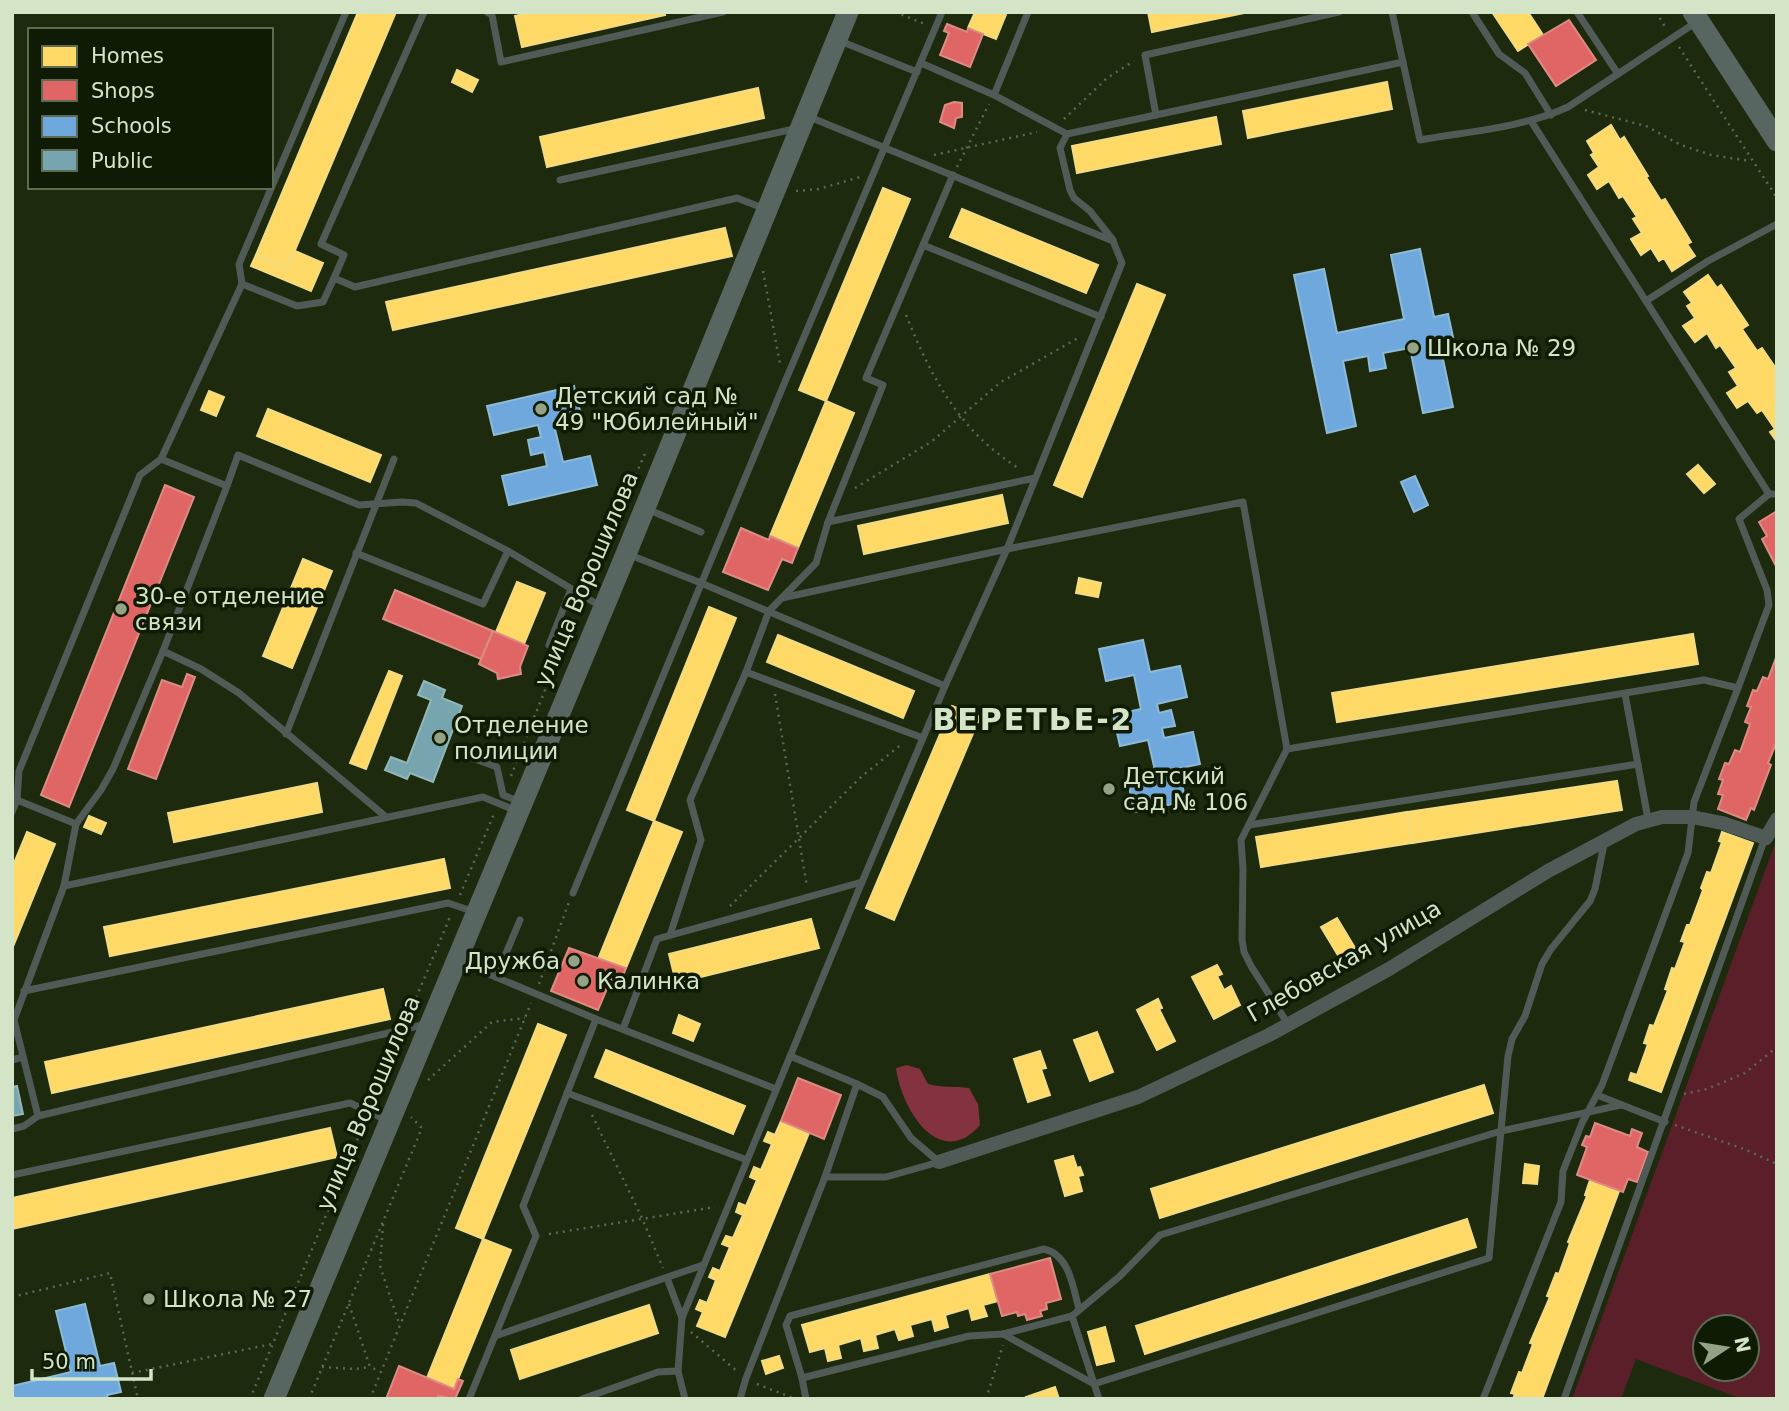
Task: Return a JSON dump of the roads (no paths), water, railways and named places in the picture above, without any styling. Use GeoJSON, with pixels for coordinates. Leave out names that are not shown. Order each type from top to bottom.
{"type":"FeatureCollection","features":[{"type":"Feature","properties":{"kind":"main road","name":"улица Ворошилова"},"geometry":{"type":"LineString","coordinates":[[277,1398],[476,912],[510,803],[626,554],[848,12]]}},
{"type":"Feature","properties":{"kind":"main road"},"geometry":{"type":"LineString","coordinates":[[1695,16],[1777,141]]}},
{"type":"Feature","properties":{"kind":"street","name":"Глебовская улица"},"geometry":{"type":"LineString","coordinates":[[939,1162],[1138,1097],[1288,1024],[1389,969],[1548,871],[1624,828],[1648,819],[1692,817],[1722,823],[1766,838]]}},
{"type":"Feature","properties":{"kind":"street"},"geometry":{"type":"LineString","coordinates":[[1766,838],[1777,819]]}},
{"type":"Feature","properties":{"kind":"lane"},"geometry":{"type":"LineString","coordinates":[[273,184],[346,12]]}},
{"type":"Feature","properties":{"kind":"lane"},"geometry":{"type":"LineString","coordinates":[[242,284],[297,306],[323,302],[344,255],[321,244],[424,12]]}},
{"type":"Feature","properties":{"kind":"lane"},"geometry":{"type":"LineString","coordinates":[[488,12],[492,15],[501,62],[723,12]]}},
{"type":"Feature","properties":{"kind":"lane"},"geometry":{"type":"LineString","coordinates":[[573,893],[942,12]]}},
{"type":"Feature","properties":{"kind":"lane"},"geometry":{"type":"LineString","coordinates":[[994,94],[1028,12]]}},
{"type":"Feature","properties":{"kind":"lane"},"geometry":{"type":"LineString","coordinates":[[1156,115],[1145,55],[1339,12]]}},
{"type":"Feature","properties":{"kind":"lane"},"geometry":{"type":"LineString","coordinates":[[1392,12],[1420,140],[1531,121],[1551,115],[1568,107],[1672,38],[1695,16]]}},
{"type":"Feature","properties":{"kind":"lane"},"geometry":{"type":"LineString","coordinates":[[1472,12],[1499,54],[1525,73],[1551,115]]}},
{"type":"Feature","properties":{"kind":"lane"},"geometry":{"type":"LineString","coordinates":[[1577,12],[1618,74]]}},
{"type":"Feature","properties":{"kind":"lane"},"geometry":{"type":"LineString","coordinates":[[837,40],[917,72]]}},
{"type":"Feature","properties":{"kind":"lane"},"geometry":{"type":"LineString","coordinates":[[921,63],[994,94],[1067,134],[1404,62]]}},
{"type":"Feature","properties":{"kind":"lane"},"geometry":{"type":"LineString","coordinates":[[1483,1399],[1561,1202],[1563,1171],[1587,1112],[1597,1096],[1688,853],[1694,802],[1769,605],[1767,590],[1739,519],[1773,494],[1531,121]]}},
{"type":"Feature","properties":{"kind":"lane"},"geometry":{"type":"LineString","coordinates":[[560,180],[804,122],[885,148],[1113,241]]}},
{"type":"Feature","properties":{"kind":"lane"},"geometry":{"type":"LineString","coordinates":[[685,1399],[678,1371],[682,1318],[862,882],[945,686],[1007,549],[1122,263],[1113,241],[1070,190],[1060,148],[1067,134]]}},
{"type":"Feature","properties":{"kind":"lane"},"geometry":{"type":"LineString","coordinates":[[670,935],[701,840],[690,800],[746,672],[769,611],[816,563],[828,522],[883,385],[866,379],[953,176]]}},
{"type":"Feature","properties":{"kind":"lane"},"geometry":{"type":"LineString","coordinates":[[12,812],[18,800],[19,771],[140,475],[161,459],[242,284],[239,264],[271,189]]}},
{"type":"Feature","properties":{"kind":"lane"},"geometry":{"type":"LineString","coordinates":[[334,278],[355,287],[737,198],[768,210]]}},
{"type":"Feature","properties":{"kind":"lane"},"geometry":{"type":"LineString","coordinates":[[1646,301],[1708,261],[1777,224]]}},
{"type":"Feature","properties":{"kind":"lane"},"geometry":{"type":"LineString","coordinates":[[923,245],[1101,317]]}},
{"type":"Feature","properties":{"kind":"lane"},"geometry":{"type":"LineString","coordinates":[[38,1116],[14,1020],[64,886],[76,824],[113,769],[163,651],[237,455],[359,505],[416,503],[508,551],[603,607]]}},
{"type":"Feature","properties":{"kind":"lane"},"geometry":{"type":"LineString","coordinates":[[161,459],[227,486]]}},
{"type":"Feature","properties":{"kind":"lane"},"geometry":{"type":"LineString","coordinates":[[286,734],[394,459]]}},
{"type":"Feature","properties":{"kind":"lane"},"geometry":{"type":"LineString","coordinates":[[828,522],[1035,478]]}},
{"type":"Feature","properties":{"kind":"lane"},"geometry":{"type":"LineString","coordinates":[[782,598],[1007,549],[1243,502],[1287,749],[1241,840],[1241,926],[1244,952],[1288,1024]]}},
{"type":"Feature","properties":{"kind":"lane"},"geometry":{"type":"LineString","coordinates":[[644,508],[701,532]]}},
{"type":"Feature","properties":{"kind":"lane"},"geometry":{"type":"LineString","coordinates":[[356,553],[484,604],[508,551]]}},
{"type":"Feature","properties":{"kind":"lane"},"geometry":{"type":"LineString","coordinates":[[626,554],[945,686]]}},
{"type":"Feature","properties":{"kind":"lane"},"geometry":{"type":"LineString","coordinates":[[549,645],[571,589]]}},
{"type":"Feature","properties":{"kind":"lane"},"geometry":{"type":"LineString","coordinates":[[163,651],[201,669],[239,693],[386,817]]}},
{"type":"Feature","properties":{"kind":"lane"},"geometry":{"type":"LineString","coordinates":[[746,672],[923,738]]}},
{"type":"Feature","properties":{"kind":"lane"},"geometry":{"type":"LineString","coordinates":[[1287,749],[1704,680],[1738,688]]}},
{"type":"Feature","properties":{"kind":"lane"},"geometry":{"type":"LineString","coordinates":[[1625,694],[1648,819]]}},
{"type":"Feature","properties":{"kind":"lane"},"geometry":{"type":"LineString","coordinates":[[464,755],[497,767],[510,803]]}},
{"type":"Feature","properties":{"kind":"lane"},"geometry":{"type":"LineString","coordinates":[[1249,825],[1638,764]]}},
{"type":"Feature","properties":{"kind":"lane"},"geometry":{"type":"LineString","coordinates":[[64,886],[483,797],[510,803]]}},
{"type":"Feature","properties":{"kind":"lane"},"geometry":{"type":"LineString","coordinates":[[18,800],[76,824]]}},
{"type":"Feature","properties":{"kind":"lane"},"geometry":{"type":"LineString","coordinates":[[1564,1399],[1766,838]]}},
{"type":"Feature","properties":{"kind":"lane"},"geometry":{"type":"LineString","coordinates":[[1003,1334],[1094,1384],[1489,1258],[1508,1056],[1512,1040],[1525,1016],[1542,964],[1590,901],[1595,889],[1604,841]]}},
{"type":"Feature","properties":{"kind":"lane"},"geometry":{"type":"LineString","coordinates":[[623,1029],[657,939],[862,882]]}},
{"type":"Feature","properties":{"kind":"lane"},"geometry":{"type":"LineString","coordinates":[[24,991],[448,903],[476,912]]}},
{"type":"Feature","properties":{"kind":"lane"},"geometry":{"type":"LineString","coordinates":[[496,977],[520,920]]}},
{"type":"Feature","properties":{"kind":"lane"},"geometry":{"type":"LineString","coordinates":[[456,960],[596,1019],[776,1089]]}},
{"type":"Feature","properties":{"kind":"lane"},"geometry":{"type":"LineString","coordinates":[[469,1399],[536,1236],[523,1206],[596,1019]]}},
{"type":"Feature","properties":{"kind":"lane"},"geometry":{"type":"LineString","coordinates":[[12,1129],[24,1126],[38,1116],[430,1023]]}},
{"type":"Feature","properties":{"kind":"lane"},"geometry":{"type":"LineString","coordinates":[[790,1056],[883,1097],[911,1138],[939,1162]]}},
{"type":"Feature","properties":{"kind":"lane"},"geometry":{"type":"LineString","coordinates":[[12,1059],[23,1057]]}},
{"type":"Feature","properties":{"kind":"lane"},"geometry":{"type":"LineString","coordinates":[[740,1399],[825,1177],[857,1084]]}},
{"type":"Feature","properties":{"kind":"lane"},"geometry":{"type":"LineString","coordinates":[[567,1093],[747,1160]]}},
{"type":"Feature","properties":{"kind":"lane"},"geometry":{"type":"LineString","coordinates":[[1597,1096],[1665,1122]]}},
{"type":"Feature","properties":{"kind":"lane"},"geometry":{"type":"LineString","coordinates":[[12,1175],[350,1103],[368,1113],[391,1116]]}},
{"type":"Feature","properties":{"kind":"lane"},"geometry":{"type":"LineString","coordinates":[[802,1378],[969,1336],[1003,1334],[1072,1316],[1120,1276],[1160,1235],[1501,1131],[1621,1105]]}},
{"type":"Feature","properties":{"kind":"lane"},"geometry":{"type":"LineString","coordinates":[[825,1177],[886,1177],[939,1162]]}},
{"type":"Feature","properties":{"kind":"lane"},"geometry":{"type":"LineString","coordinates":[[806,1399],[786,1325],[790,1316],[1044,1249],[1052,1251],[1065,1263],[1079,1309]]}},
{"type":"Feature","properties":{"kind":"lane"},"geometry":{"type":"LineString","coordinates":[[495,1336],[703,1265]]}},
{"type":"Feature","properties":{"kind":"lane"},"geometry":{"type":"LineString","coordinates":[[667,1278],[682,1318]]}},
{"type":"Feature","properties":{"kind":"lane"},"geometry":{"type":"LineString","coordinates":[[1072,1316],[1098,1399]]}},
{"type":"Feature","properties":{"kind":"lane"},"geometry":{"type":"LineString","coordinates":[[582,1399],[658,1372],[678,1371]]}},
{"type":"Feature","properties":{"kind":"place","name":"Школа № 29"},"geometry":{"type":"Point","coordinates":[1413,348]}},
{"type":"Feature","properties":{"kind":"place","name":"Детский сад № 49 \"Юбилейный\""},"geometry":{"type":"Point","coordinates":[541,409]}},
{"type":"Feature","properties":{"kind":"place","name":"30-е отделение связи"},"geometry":{"type":"Point","coordinates":[121,609]}},
{"type":"Feature","properties":{"kind":"place","name":"Отделение полиции"},"geometry":{"type":"Point","coordinates":[440,738]}},
{"type":"Feature","properties":{"kind":"place","name":"Детский сад № 106"},"geometry":{"type":"Point","coordinates":[1109,789]}},
{"type":"Feature","properties":{"kind":"place","name":"Дружба"},"geometry":{"type":"Point","coordinates":[574,961]}},
{"type":"Feature","properties":{"kind":"place","name":"Калинка"},"geometry":{"type":"Point","coordinates":[583,981]}},
{"type":"Feature","properties":{"kind":"place","name":"Школа № 27"},"geometry":{"type":"Point","coordinates":[149,1299]}},
{"type":"Feature","properties":{"kind":"district","name":"ВЕРЕТЬЕ-2"},"geometry":{"type":"Point","coordinates":[1033,719]}}]}
